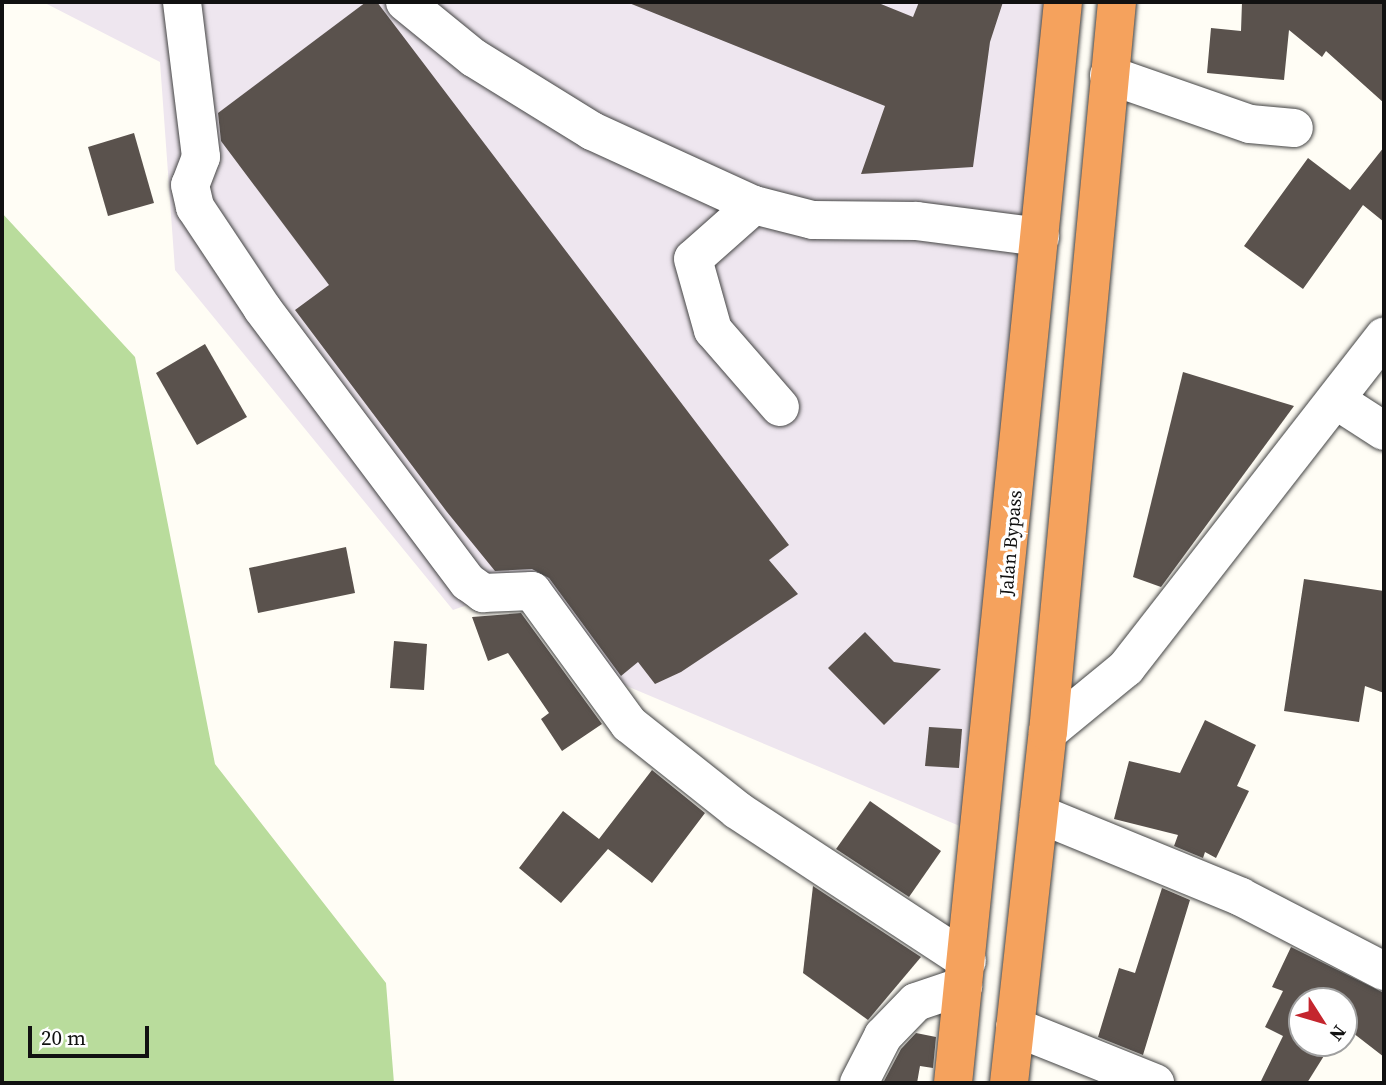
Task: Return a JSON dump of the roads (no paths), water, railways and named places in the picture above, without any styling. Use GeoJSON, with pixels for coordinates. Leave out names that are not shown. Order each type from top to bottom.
{"type":"FeatureCollection","features":[{"type":"Feature","properties":{"kind":"highway","name":"Jalan Bypass"},"geometry":{"type":"LineString","coordinates":[[953,1083],[1063,2]]}},
{"type":"Feature","properties":{"kind":"highway"},"geometry":{"type":"LineString","coordinates":[[1009,1083],[1048,732],[1117,2]]}},
{"type":"Feature","properties":{"kind":"street"},"geometry":{"type":"LineString","coordinates":[[182,2],[201,157],[190,185],[195,207],[262,308],[468,582],[483,593],[532,591],[629,724],[737,810],[965,973],[915,1002],[883,1036],[859,1083]]}},
{"type":"Feature","properties":{"kind":"street"},"geometry":{"type":"LineString","coordinates":[[405,2],[474,58],[592,131],[754,205],[813,220],[917,221],[1040,237]]}},
{"type":"Feature","properties":{"kind":"street"},"geometry":{"type":"LineString","coordinates":[[1108,75],[1250,124],[1294,128]]}},
{"type":"Feature","properties":{"kind":"street"},"geometry":{"type":"LineString","coordinates":[[754,205],[693,259],[713,330],[780,407]]}},
{"type":"Feature","properties":{"kind":"street"},"geometry":{"type":"LineString","coordinates":[[1048,732],[1126,668],[1384,336]]}},
{"type":"Feature","properties":{"kind":"street"},"geometry":{"type":"LineString","coordinates":[[1336,400],[1384,432]]}},
{"type":"Feature","properties":{"kind":"street"},"geometry":{"type":"LineString","coordinates":[[1039,814],[1241,897],[1384,971]]}},
{"type":"Feature","properties":{"kind":"street"},"geometry":{"type":"LineString","coordinates":[[1015,1027],[1155,1083]]}}]}
